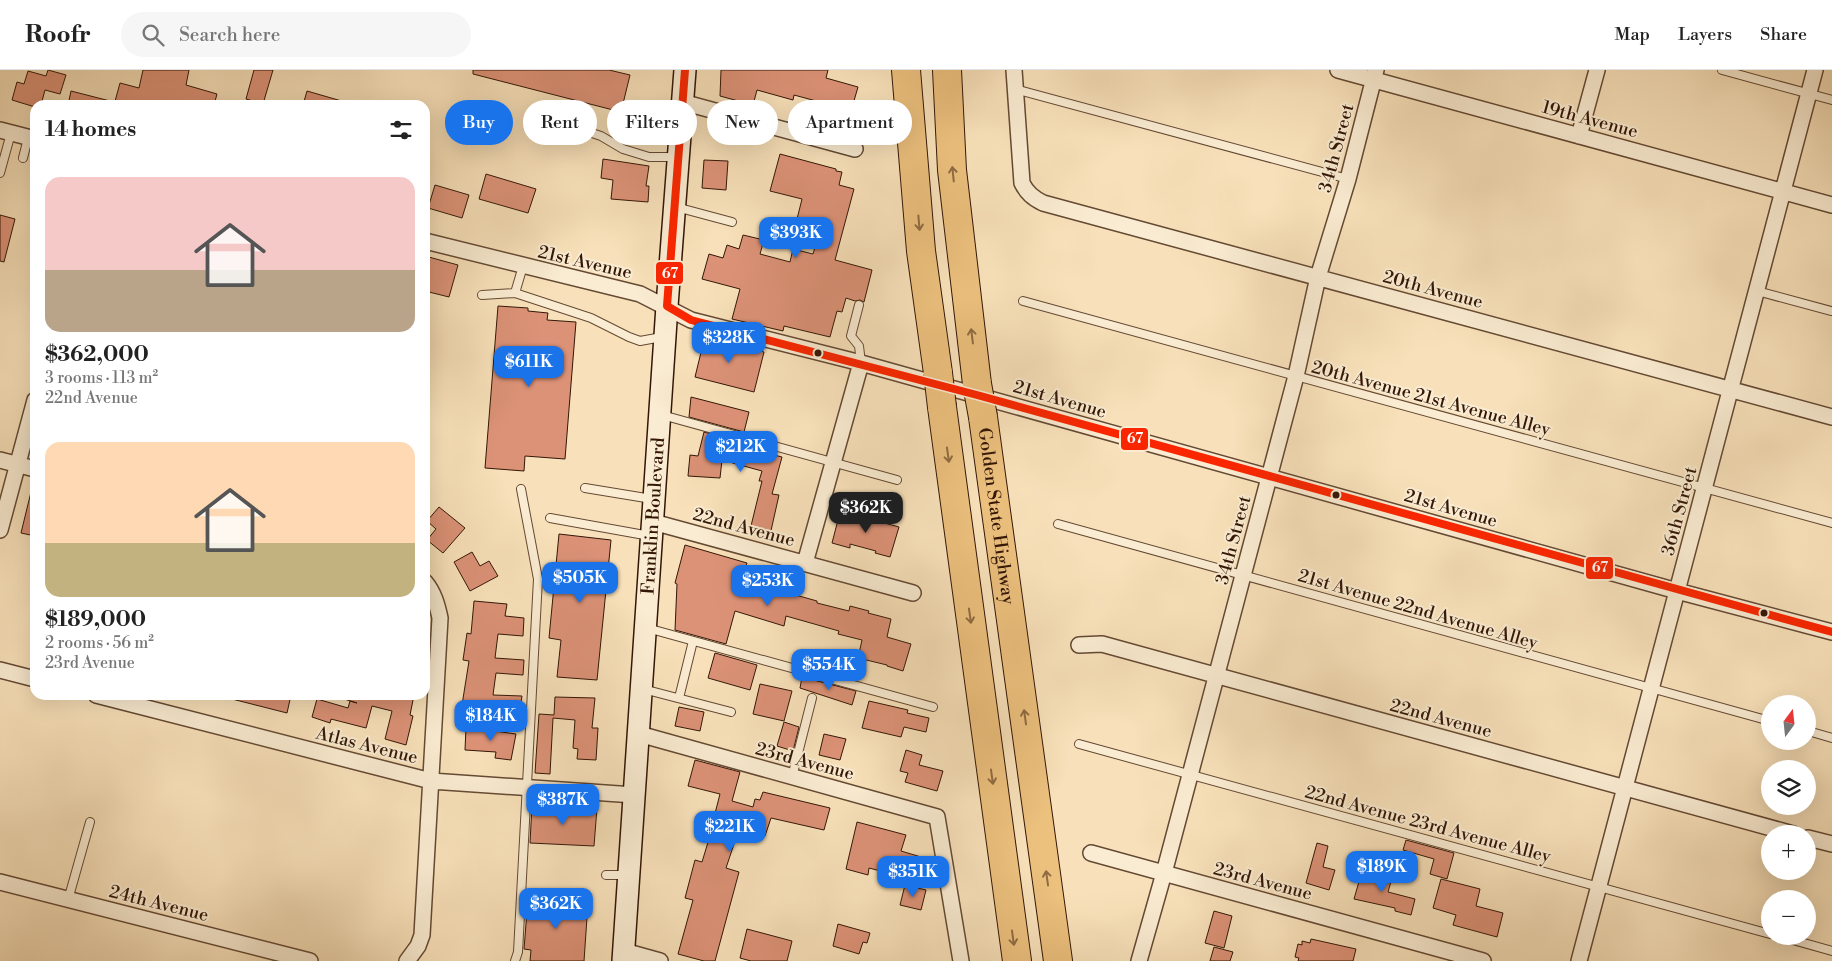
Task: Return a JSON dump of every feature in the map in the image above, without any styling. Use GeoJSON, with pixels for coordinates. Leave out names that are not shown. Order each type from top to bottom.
{"type":"FeatureCollection","features":[{"type":"Feature","properties":{"kind":"highway"},"geometry":{"type":"LineString","coordinates":[[906,70],[922,251],[1016,961]]}},
{"type":"Feature","properties":{"kind":"highway","name":"Golden State Highway"},"geometry":{"type":"LineString","coordinates":[[947,70],[952,170],[977,384],[1058,961]]}},
{"type":"Feature","properties":{"kind":"main road","name":"Franklin Boulevard"},"geometry":{"type":"LineString","coordinates":[[682,100],[685,70]]}},
{"type":"Feature","properties":{"kind":"main road","name":"Franklin Boulevard"},"geometry":{"type":"LineString","coordinates":[[624,956],[679,145]]}},
{"type":"Feature","properties":{"kind":"street"},"geometry":{"type":"LineString","coordinates":[[1014,70],[1015,89]]}},
{"type":"Feature","properties":{"kind":"street","name":"19th Avenue"},"geometry":{"type":"LineString","coordinates":[[1338,70],[1375,75],[1579,136],[1832,205]]}},
{"type":"Feature","properties":{"kind":"street"},"geometry":{"type":"LineString","coordinates":[[1579,136],[1597,70]]}},
{"type":"Feature","properties":{"kind":"street","name":"36th Street"},"geometry":{"type":"LineString","coordinates":[[1579,961],[1816,70]]}},
{"type":"Feature","properties":{"kind":"street","name":"34th Street"},"geometry":{"type":"LineString","coordinates":[[1139,961],[1296,376],[1318,277],[1348,180],[1375,75]]}},
{"type":"Feature","properties":{"kind":"street","name":"20th Avenue"},"geometry":{"type":"LineString","coordinates":[[1015,89],[1022,183],[1026,192],[1043,203],[1832,417]]}},
{"type":"Feature","properties":{"kind":"street"},"geometry":{"type":"LineString","coordinates":[[697,106],[855,148]]}},
{"type":"Feature","properties":{"kind":"street"},"geometry":{"type":"LineString","coordinates":[[6,132],[30,138]]}},
{"type":"Feature","properties":{"kind":"street","name":"21st Avenue"},"geometry":{"type":"LineString","coordinates":[[430,241],[640,294],[667,306],[691,320],[860,363],[1677,591],[1832,632]]}},
{"type":"Feature","properties":{"kind":"street"},"geometry":{"type":"LineString","coordinates":[[805,563],[860,363]]}},
{"type":"Feature","properties":{"kind":"street"},"geometry":{"type":"LineString","coordinates":[[0,530],[30,419]]}},
{"type":"Feature","properties":{"kind":"street"},"geometry":{"type":"LineString","coordinates":[[0,460],[30,468]]}},
{"type":"Feature","properties":{"kind":"street","name":"22nd Avenue"},"geometry":{"type":"LineString","coordinates":[[652,529],[805,563],[913,593]]}},
{"type":"Feature","properties":{"kind":"street"},"geometry":{"type":"LineString","coordinates":[[407,961],[418,946],[422,935],[440,618],[437,603],[430,588]]}},
{"type":"Feature","properties":{"kind":"street","name":"22nd Avenue"},"geometry":{"type":"LineString","coordinates":[[1080,644],[1102,644],[1761,825]]}},
{"type":"Feature","properties":{"kind":"street"},"geometry":{"type":"LineString","coordinates":[[0,670],[30,678]]}},
{"type":"Feature","properties":{"kind":"street","name":"Atlas Avenue"},"geometry":{"type":"LineString","coordinates":[[115,700],[431,781],[634,796]]}},
{"type":"Feature","properties":{"kind":"street","name":"23rd Avenue"},"geometry":{"type":"LineString","coordinates":[[639,734],[937,817],[961,961]]}},
{"type":"Feature","properties":{"kind":"street"},"geometry":{"type":"LineString","coordinates":[[1816,840],[1832,844]]}},
{"type":"Feature","properties":{"kind":"street","name":"23rd Avenue"},"geometry":{"type":"LineString","coordinates":[[1091,853],[1483,961]]}},
{"type":"Feature","properties":{"kind":"street","name":"24th Avenue"},"geometry":{"type":"LineString","coordinates":[[0,882],[310,961]]}},
{"type":"Feature","properties":{"kind":"street"},"geometry":{"type":"LineString","coordinates":[[624,956],[660,961]]}},
{"type":"Feature","properties":{"kind":"lane"},"geometry":{"type":"LineString","coordinates":[[1722,70],[1832,100]]}},
{"type":"Feature","properties":{"kind":"lane"},"geometry":{"type":"LineString","coordinates":[[1015,89],[1348,180]]}},
{"type":"Feature","properties":{"kind":"lane"},"geometry":{"type":"LineString","coordinates":[[0,173],[6,132]]}},
{"type":"Feature","properties":{"kind":"lane"},"geometry":{"type":"LineString","coordinates":[[597,135],[623,149],[649,157],[678,157]]}},
{"type":"Feature","properties":{"kind":"lane"},"geometry":{"type":"LineString","coordinates":[[23,158],[30,142]]}},
{"type":"Feature","properties":{"kind":"lane"},"geometry":{"type":"LineString","coordinates":[[674,206],[732,222]]}},
{"type":"Feature","properties":{"kind":"lane"},"geometry":{"type":"LineString","coordinates":[[515,293],[523,266]]}},
{"type":"Feature","properties":{"kind":"lane"},"geometry":{"type":"LineString","coordinates":[[1757,291],[1831,311]]}},
{"type":"Feature","properties":{"kind":"lane"},"geometry":{"type":"LineString","coordinates":[[482,295],[515,293],[591,318],[629,337],[640,340],[665,337]]}},
{"type":"Feature","properties":{"kind":"lane","name":"20th Avenue 21st Avenue Alley"},"geometry":{"type":"LineString","coordinates":[[1023,301],[1832,523]]}},
{"type":"Feature","properties":{"kind":"lane"},"geometry":{"type":"LineString","coordinates":[[859,305],[851,336],[859,346],[860,363]]}},
{"type":"Feature","properties":{"kind":"lane"},"geometry":{"type":"LineString","coordinates":[[660,414],[897,480]]}},
{"type":"Feature","properties":{"kind":"lane"},"geometry":{"type":"LineString","coordinates":[[585,488],[654,499]]}},
{"type":"Feature","properties":{"kind":"lane"},"geometry":{"type":"LineString","coordinates":[[515,961],[518,952],[538,579],[520,490]]}},
{"type":"Feature","properties":{"kind":"lane"},"geometry":{"type":"LineString","coordinates":[[550,518],[652,529]]}},
{"type":"Feature","properties":{"kind":"lane","name":"21st Avenue 22nd Avenue Alley"},"geometry":{"type":"LineString","coordinates":[[1058,524],[1761,719]]}},
{"type":"Feature","properties":{"kind":"lane"},"geometry":{"type":"LineString","coordinates":[[645,627],[932,707]]}},
{"type":"Feature","properties":{"kind":"lane"},"geometry":{"type":"LineString","coordinates":[[678,698],[693,641]]}},
{"type":"Feature","properties":{"kind":"lane"},"geometry":{"type":"LineString","coordinates":[[642,689],[731,712]]}},
{"type":"Feature","properties":{"kind":"lane"},"geometry":{"type":"LineString","coordinates":[[792,777],[812,698]]}},
{"type":"Feature","properties":{"kind":"lane"},"geometry":{"type":"LineString","coordinates":[[1816,733],[1832,738]]}},
{"type":"Feature","properties":{"kind":"lane","name":"22nd Avenue 23rd Avenue Alley"},"geometry":{"type":"LineString","coordinates":[[1079,744],[1761,932]]}},
{"type":"Feature","properties":{"kind":"lane"},"geometry":{"type":"LineString","coordinates":[[68,900],[90,822]]}},
{"type":"Feature","properties":{"kind":"lane"},"geometry":{"type":"LineString","coordinates":[[606,875],[629,876]]}},
{"type":"Feature","properties":{"kind":"lane"},"geometry":{"type":"LineString","coordinates":[[1811,945],[1832,951]]}},
{"type":"Feature","properties":{"kind":"building"},"geometry":{"type":"Polygon","coordinates":[[[48,70],[66,75],[60,94],[45,90],[42,100],[30,100],[30,105],[12,100],[17,82],[24,84],[28,71],[46,76],[48,70]]]}},
{"type":"Feature","properties":{"kind":"building"},"geometry":{"type":"Polygon","coordinates":[[[143,70],[189,70],[186,85],[217,94],[215,100],[115,100],[120,83],[139,88],[143,70]]]}},
{"type":"Feature","properties":{"kind":"building"},"geometry":{"type":"Polygon","coordinates":[[[254,70],[273,70],[264,100],[246,99],[254,70]]]}},
{"type":"Feature","properties":{"kind":"building"},"geometry":{"type":"Polygon","coordinates":[[[473,70],[609,70],[630,75],[624,100],[607,100],[607,108],[597,106],[597,100],[574,100],[473,74],[473,70]]]}},
{"type":"Feature","properties":{"kind":"building"},"geometry":{"type":"Polygon","coordinates":[[[721,70],[828,70],[826,78],[858,87],[854,100],[812,100],[794,95],[793,100],[757,90],[754,100],[735,100],[720,96],[721,70]]]}},
{"type":"Feature","properties":{"kind":"building"},"geometry":{"type":"Polygon","coordinates":[[[71,91],[106,100],[69,100],[71,91]]]}},
{"type":"Feature","properties":{"kind":"building"},"geometry":{"type":"Polygon","coordinates":[[[307,91],[338,100],[304,100],[307,91]]]}},
{"type":"Feature","properties":{"kind":"building"},"geometry":{"type":"Polygon","coordinates":[[[780,154],[836,169],[836,171],[842,172],[839,185],[854,189],[835,260],[872,270],[864,302],[846,298],[842,312],[837,311],[830,337],[784,326],[783,331],[732,319],[740,289],[702,279],[709,254],[723,258],[727,245],[739,249],[743,235],[764,240],[760,254],[790,262],[793,249],[813,254],[821,226],[797,219],[802,199],[770,191],[780,154]]]}},
{"type":"Feature","properties":{"kind":"building"},"geometry":{"type":"Polygon","coordinates":[[[603,159],[649,166],[646,186],[649,186],[648,202],[611,199],[613,180],[601,178],[603,159]]]}},
{"type":"Feature","properties":{"kind":"building"},"geometry":{"type":"Polygon","coordinates":[[[704,160],[728,161],[726,190],[702,188],[704,160]]]}},
{"type":"Feature","properties":{"kind":"building"},"geometry":{"type":"Polygon","coordinates":[[[486,174],[536,189],[528,213],[479,199],[486,174]]]}},
{"type":"Feature","properties":{"kind":"building"},"geometry":{"type":"Polygon","coordinates":[[[435,185],[469,195],[462,218],[430,209],[435,185]]]}},
{"type":"Feature","properties":{"kind":"building"},"geometry":{"type":"Polygon","coordinates":[[[0,215],[15,219],[4,262],[0,261],[0,215]]]}},
{"type":"Feature","properties":{"kind":"building"},"geometry":{"type":"Polygon","coordinates":[[[430,257],[458,265],[449,297],[430,292],[430,257]]]}},
{"type":"Feature","properties":{"kind":"building"},"geometry":{"type":"Polygon","coordinates":[[[498,306],[528,308],[528,311],[548,313],[547,320],[576,322],[565,459],[525,456],[524,471],[485,468],[498,306]]]}},
{"type":"Feature","properties":{"kind":"building"},"geometry":{"type":"Polygon","coordinates":[[[705,336],[764,352],[754,392],[695,377],[705,336]]]}},
{"type":"Feature","properties":{"kind":"building"},"geometry":{"type":"Polygon","coordinates":[[[691,397],[749,412],[744,432],[689,417],[691,397]]]}},
{"type":"Feature","properties":{"kind":"building"},"geometry":{"type":"Polygon","coordinates":[[[704,432],[751,446],[750,449],[782,457],[772,494],[779,495],[770,535],[750,530],[762,481],[759,481],[762,471],[722,460],[720,478],[688,476],[690,455],[698,456],[704,432]]]}},
{"type":"Feature","properties":{"kind":"building"},"geometry":{"type":"Polygon","coordinates":[[[30,496],[30,535],[21,533],[30,496]]]}},
{"type":"Feature","properties":{"kind":"building"},"geometry":{"type":"Polygon","coordinates":[[[439,507],[465,528],[443,553],[430,542],[430,536],[436,529],[430,524],[430,518],[439,507]]]}},
{"type":"Feature","properties":{"kind":"building"},"geometry":{"type":"Polygon","coordinates":[[[866,510],[880,513],[877,521],[899,527],[890,557],[850,544],[850,548],[832,543],[839,516],[863,522],[866,510]]]}},
{"type":"Feature","properties":{"kind":"building"},"geometry":{"type":"Polygon","coordinates":[[[559,534],[611,540],[597,680],[557,677],[561,640],[549,638],[559,534]]]}},
{"type":"Feature","properties":{"kind":"building"},"geometry":{"type":"Polygon","coordinates":[[[685,545],[747,563],[743,575],[793,589],[792,594],[817,601],[817,603],[849,611],[850,606],[891,619],[887,637],[911,644],[903,671],[858,658],[862,640],[838,634],[839,631],[786,616],[784,626],[735,611],[726,644],[675,630],[677,584],[675,583],[685,545]]]}},
{"type":"Feature","properties":{"kind":"building"},"geometry":{"type":"Polygon","coordinates":[[[472,552],[480,566],[489,561],[498,576],[470,591],[454,562],[472,552]]]}},
{"type":"Feature","properties":{"kind":"building"},"geometry":{"type":"Polygon","coordinates":[[[474,601],[507,604],[505,616],[524,618],[523,636],[498,634],[495,658],[524,660],[523,675],[496,673],[493,695],[522,696],[519,714],[473,713],[473,707],[462,705],[469,661],[463,660],[467,633],[471,634],[474,601]]]}},
{"type":"Feature","properties":{"kind":"building"},"geometry":{"type":"Polygon","coordinates":[[[715,653],[757,665],[750,690],[708,678],[715,653]]]}},
{"type":"Feature","properties":{"kind":"building"},"geometry":{"type":"Polygon","coordinates":[[[802,677],[856,691],[852,705],[800,688],[802,677]]]}},
{"type":"Feature","properties":{"kind":"building"},"geometry":{"type":"Polygon","coordinates":[[[760,684],[792,691],[784,721],[753,714],[760,684]]]}},
{"type":"Feature","properties":{"kind":"building"},"geometry":{"type":"Polygon","coordinates":[[[555,697],[595,698],[592,728],[598,728],[596,760],[577,759],[578,749],[573,748],[575,720],[553,718],[550,774],[535,773],[539,714],[554,715],[555,697]]]}},
{"type":"Feature","properties":{"kind":"building"},"geometry":{"type":"Polygon","coordinates":[[[236,700],[290,700],[287,713],[236,700]]]}},
{"type":"Feature","properties":{"kind":"building"},"geometry":{"type":"Polygon","coordinates":[[[317,700],[348,708],[350,701],[357,703],[347,700],[413,700],[410,715],[413,716],[406,745],[385,739],[392,711],[372,706],[366,728],[331,719],[330,723],[312,717],[317,700]]]}},
{"type":"Feature","properties":{"kind":"building"},"geometry":{"type":"Polygon","coordinates":[[[869,701],[908,710],[907,713],[929,718],[926,732],[904,727],[901,737],[862,728],[869,701]]]}},
{"type":"Feature","properties":{"kind":"building"},"geometry":{"type":"Polygon","coordinates":[[[679,707],[704,712],[700,731],[675,726],[679,707]]]}},
{"type":"Feature","properties":{"kind":"building"},"geometry":{"type":"Polygon","coordinates":[[[784,722],[799,727],[793,751],[777,746],[784,722]]]}},
{"type":"Feature","properties":{"kind":"building"},"geometry":{"type":"Polygon","coordinates":[[[466,727],[516,734],[511,760],[495,758],[496,752],[465,750],[466,727]]]}},
{"type":"Feature","properties":{"kind":"building"},"geometry":{"type":"Polygon","coordinates":[[[824,734],[846,739],[840,760],[819,755],[824,734]]]}},
{"type":"Feature","properties":{"kind":"building"},"geometry":{"type":"Polygon","coordinates":[[[906,750],[922,755],[919,765],[943,771],[937,791],[905,782],[908,773],[900,771],[906,750]]]}},
{"type":"Feature","properties":{"kind":"building"},"geometry":{"type":"Polygon","coordinates":[[[695,760],[740,772],[732,801],[753,807],[755,799],[760,800],[763,792],[830,808],[824,830],[771,818],[765,836],[739,829],[726,868],[739,872],[715,961],[704,961],[678,954],[693,900],[685,898],[695,860],[702,862],[720,794],[688,786],[695,760]]]}},
{"type":"Feature","properties":{"kind":"building"},"geometry":{"type":"Polygon","coordinates":[[[532,805],[559,808],[597,808],[594,846],[530,843],[532,805]]]}},
{"type":"Feature","properties":{"kind":"building"},"geometry":{"type":"Polygon","coordinates":[[[857,822],[906,835],[901,851],[921,857],[915,880],[869,868],[868,875],[846,869],[857,822]]]}},
{"type":"Feature","properties":{"kind":"building"},"geometry":{"type":"Polygon","coordinates":[[[1406,840],[1454,853],[1447,879],[1430,874],[1434,859],[1403,850],[1406,840]]]}},
{"type":"Feature","properties":{"kind":"building"},"geometry":{"type":"Polygon","coordinates":[[[1317,843],[1328,846],[1323,867],[1335,870],[1329,890],[1306,883],[1317,843]]]}},
{"type":"Feature","properties":{"kind":"building"},"geometry":{"type":"Polygon","coordinates":[[[1362,871],[1392,878],[1388,892],[1415,899],[1411,915],[1395,911],[1395,908],[1354,899],[1362,871]]]}},
{"type":"Feature","properties":{"kind":"building"},"geometry":{"type":"Polygon","coordinates":[[[1441,879],[1480,889],[1476,906],[1503,913],[1497,937],[1453,925],[1456,915],[1433,908],[1441,879]]]}},
{"type":"Feature","properties":{"kind":"building"},"geometry":{"type":"Polygon","coordinates":[[[905,885],[926,890],[921,910],[900,905],[905,885]]]}},
{"type":"Feature","properties":{"kind":"building"},"geometry":{"type":"Polygon","coordinates":[[[528,899],[588,903],[584,961],[530,961],[531,950],[524,949],[528,899]]]}},
{"type":"Feature","properties":{"kind":"building"},"geometry":{"type":"Polygon","coordinates":[[[1214,911],[1232,916],[1224,948],[1205,943],[1214,911]]]}},
{"type":"Feature","properties":{"kind":"building"},"geometry":{"type":"Polygon","coordinates":[[[838,924],[870,933],[867,943],[863,942],[859,954],[833,946],[838,924]]]}},
{"type":"Feature","properties":{"kind":"building"},"geometry":{"type":"Polygon","coordinates":[[[747,929],[792,941],[787,961],[751,961],[740,958],[747,929]]]}},
{"type":"Feature","properties":{"kind":"building"},"geometry":{"type":"Polygon","coordinates":[[[1311,939],[1356,949],[1353,961],[1298,961],[1299,958],[1295,957],[1298,944],[1302,945],[1302,941],[1310,943],[1311,939]]]}},
{"type":"Feature","properties":{"kind":"building"},"geometry":{"type":"Polygon","coordinates":[[[1214,947],[1233,952],[1230,961],[1210,961],[1214,947]]]}},
{"type":"Feature","properties":{"kind":"transit line","name":"67"},"geometry":{"type":"LineString","coordinates":[[685,70],[667,306],[691,320],[977,395],[1832,632]]}}]}
